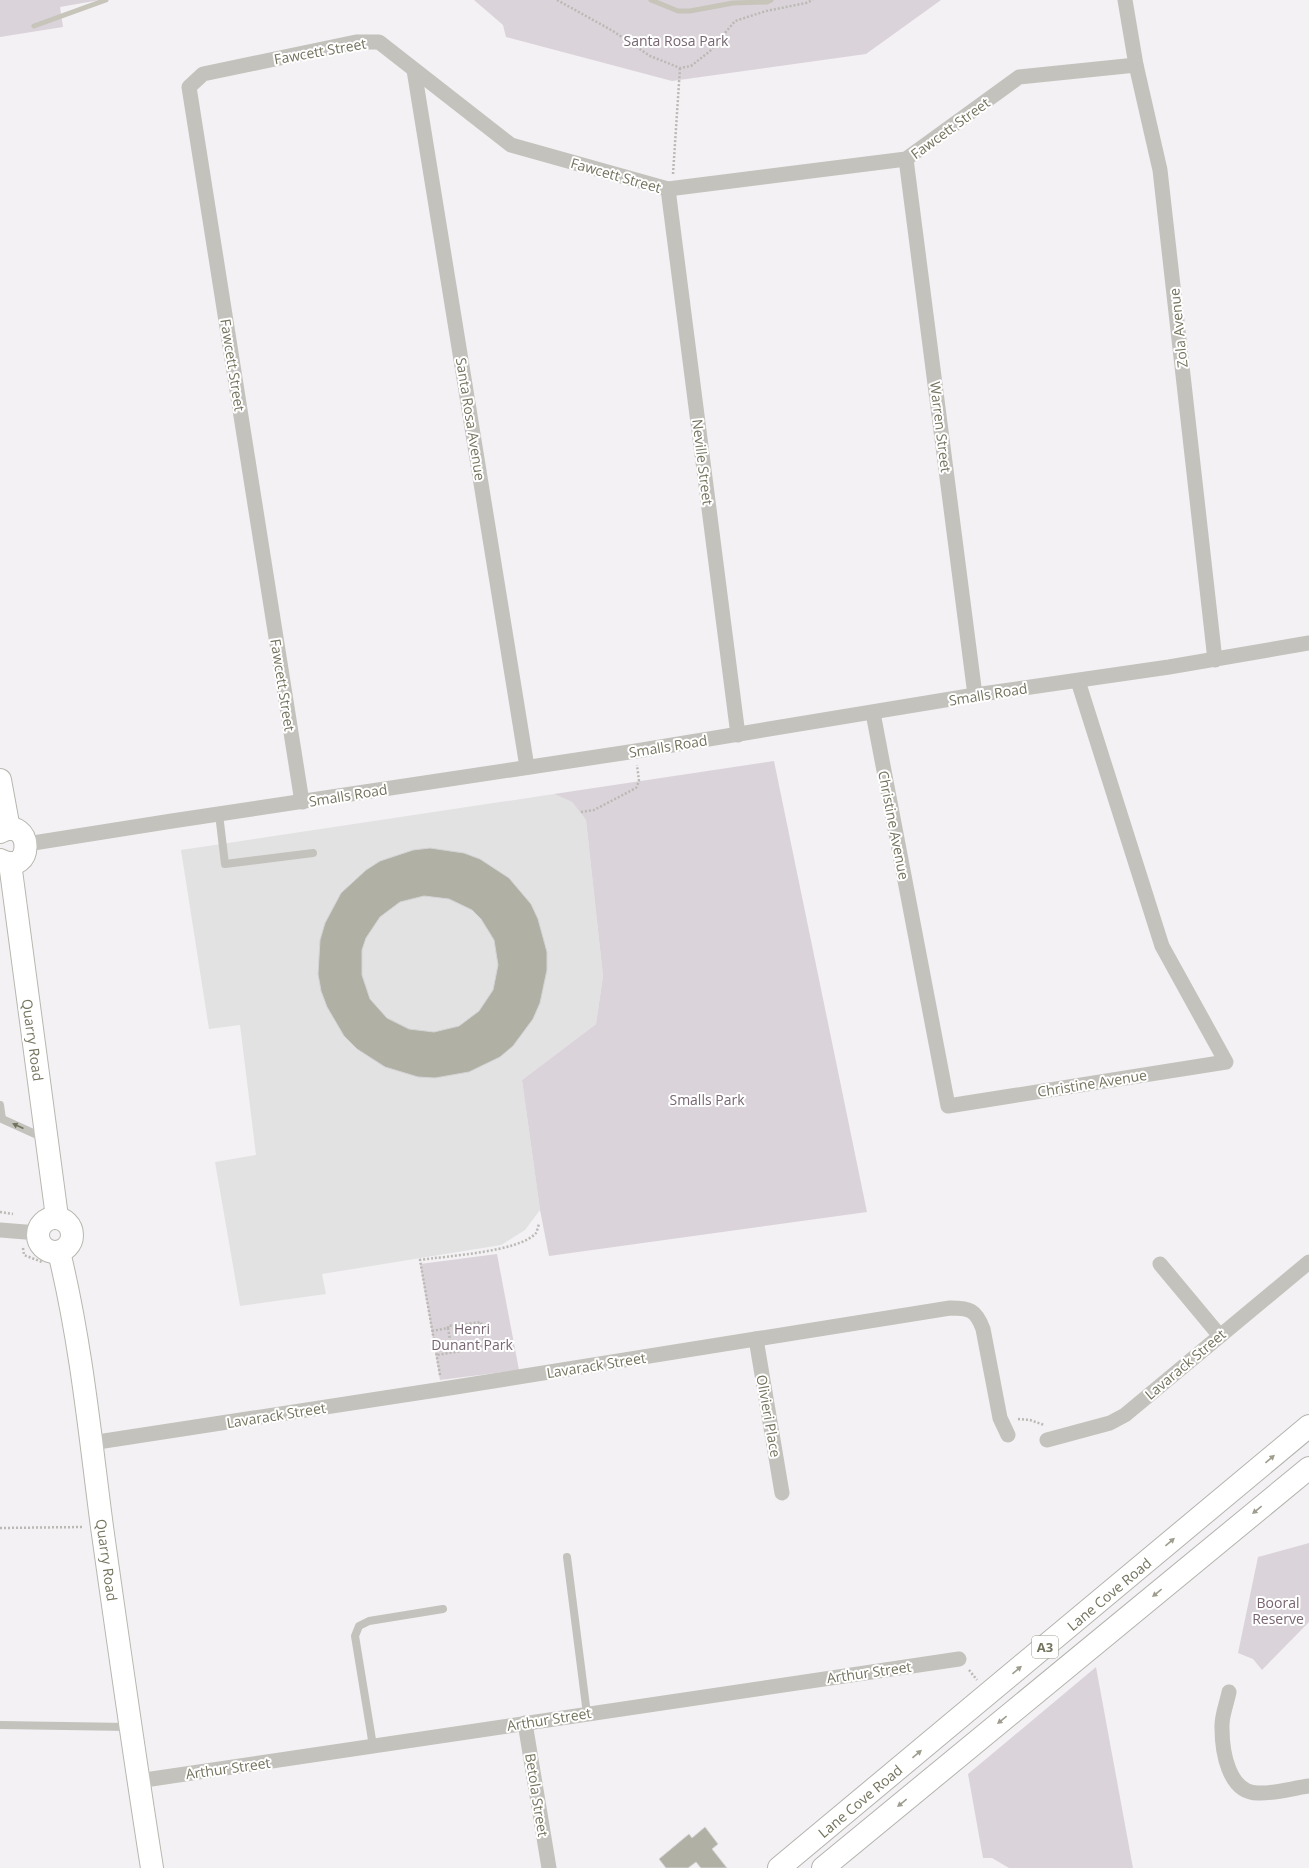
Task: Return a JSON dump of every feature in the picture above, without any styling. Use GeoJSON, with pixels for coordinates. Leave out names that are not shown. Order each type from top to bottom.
{"type":"FeatureCollection","features":[{"type":"Feature","properties":{"kind":"main road"},"geometry":{"type":"LineString","coordinates":[[0,780],[4,831],[18,832],[25,839],[26,844],[24,855],[21,859],[5,862]]}},
{"type":"Feature","properties":{"kind":"main road","name":"Quarry Road"},"geometry":{"type":"LineString","coordinates":[[5,862],[47,1139],[57,1217]]}},
{"type":"Feature","properties":{"kind":"main road"},"geometry":{"type":"LineString","coordinates":[[57,1217],[68,1222],[73,1233],[70,1245],[51,1257],[51,1252],[44,1248],[39,1241],[31,1240],[44,1222],[57,1217]]}},
{"type":"Feature","properties":{"kind":"main road","name":"Quarry Road"},"geometry":{"type":"LineString","coordinates":[[51,1257],[72,1309],[92,1443],[130,1727],[152,1868]]}},
{"type":"Feature","properties":{"kind":"main road","name":"Lane Cove Road"},"geometry":{"type":"LineString","coordinates":[[779,1868],[1309,1426]]}},
{"type":"Feature","properties":{"kind":"main road","name":"Lane Cove Road"},"geometry":{"type":"LineString","coordinates":[[823,1868],[1309,1468]]}},
{"type":"Feature","properties":{"kind":"street","name":"Zola Avenue"},"geometry":{"type":"LineString","coordinates":[[1124,0],[1136,65],[1160,170],[1215,660]]}},
{"type":"Feature","properties":{"kind":"street","name":"Fawcett Street"},"geometry":{"type":"LineString","coordinates":[[302,802],[189,87],[203,74],[356,42],[379,42],[511,145],[670,189],[906,159],[1019,77],[1136,65]]}},
{"type":"Feature","properties":{"kind":"street","name":"Santa Rosa Avenue"},"geometry":{"type":"LineString","coordinates":[[414,70],[527,767]]}},
{"type":"Feature","properties":{"kind":"street","name":"Warren Street"},"geometry":{"type":"LineString","coordinates":[[906,159],[975,695]]}},
{"type":"Feature","properties":{"kind":"street","name":"Neville Street"},"geometry":{"type":"LineString","coordinates":[[670,189],[738,735]]}},
{"type":"Feature","properties":{"kind":"street","name":"Smalls Road"},"geometry":{"type":"LineString","coordinates":[[26,844],[636,751],[975,695],[1215,660],[1309,643]]}},
{"type":"Feature","properties":{"kind":"street","name":"Christine Avenue"},"geometry":{"type":"LineString","coordinates":[[873,713],[948,1106],[1226,1062],[1162,946],[1078,681]]}},
{"type":"Feature","properties":{"kind":"street"},"geometry":{"type":"LineString","coordinates":[[0,1230],[31,1240]]}},
{"type":"Feature","properties":{"kind":"street","name":"Lavarack Street"},"geometry":{"type":"LineString","coordinates":[[1047,1440],[1110,1423],[1125,1415],[1309,1262]]}},
{"type":"Feature","properties":{"kind":"street"},"geometry":{"type":"LineString","coordinates":[[1160,1264],[1220,1336]]}},
{"type":"Feature","properties":{"kind":"street","name":"Lavarack Street"},"geometry":{"type":"LineString","coordinates":[[92,1443],[443,1389],[950,1308],[962,1308],[972,1311],[979,1318],[983,1329],[1000,1418],[1008,1434]]}},
{"type":"Feature","properties":{"kind":"street","name":"Olivieri Place"},"geometry":{"type":"LineString","coordinates":[[756,1339],[782,1493]]}},
{"type":"Feature","properties":{"kind":"street","name":"Arthur Street"},"geometry":{"type":"LineString","coordinates":[[138,1781],[959,1659]]}},
{"type":"Feature","properties":{"kind":"street"},"geometry":{"type":"LineString","coordinates":[[1229,1692],[1222,1727],[1228,1771],[1236,1783],[1245,1790],[1257,1793],[1309,1786]]}},
{"type":"Feature","properties":{"kind":"street","name":"Betola Street"},"geometry":{"type":"LineString","coordinates":[[525,1723],[549,1868]]}},
{"type":"Feature","properties":{"kind":"lane"},"geometry":{"type":"LineString","coordinates":[[219,814],[225,864],[313,853]]}},
{"type":"Feature","properties":{"kind":"lane"},"geometry":{"type":"LineString","coordinates":[[0,1105],[2,1119],[47,1139]]}},
{"type":"Feature","properties":{"kind":"lane"},"geometry":{"type":"LineString","coordinates":[[567,1557],[587,1714]]}},
{"type":"Feature","properties":{"kind":"lane"},"geometry":{"type":"LineString","coordinates":[[373,1746],[354,1636],[359,1626],[369,1621],[443,1609]]}},
{"type":"Feature","properties":{"kind":"lane"},"geometry":{"type":"LineString","coordinates":[[0,1725],[130,1727]]}},
{"type":"Feature","properties":{"kind":"path"},"geometry":{"type":"LineString","coordinates":[[557,0],[613,31],[650,56],[680,68],[691,66],[710,51],[735,21],[766,11],[806,4],[813,0]]}},
{"type":"Feature","properties":{"kind":"path"},"geometry":{"type":"LineString","coordinates":[[670,189],[680,68]]}},
{"type":"Feature","properties":{"kind":"path"},"geometry":{"type":"LineString","coordinates":[[581,812],[594,810],[636,788],[639,782],[636,751]]}},
{"type":"Feature","properties":{"kind":"path"},"geometry":{"type":"LineString","coordinates":[[443,1389],[420,1260],[505,1248],[522,1242],[536,1233],[539,1224]]}},
{"type":"Feature","properties":{"kind":"path"},"geometry":{"type":"LineString","coordinates":[[31,1240],[24,1255],[51,1257]]}},
{"type":"Feature","properties":{"kind":"path"},"geometry":{"type":"LineString","coordinates":[[432,1331],[448,1328],[448,1326],[481,1322],[484,1343],[482,1346],[436,1355]]}},
{"type":"Feature","properties":{"kind":"path"},"geometry":{"type":"LineString","coordinates":[[448,1328],[452,1352]]}},
{"type":"Feature","properties":{"kind":"path"},"geometry":{"type":"LineString","coordinates":[[1000,1418],[1030,1420],[1064,1435]]}},
{"type":"Feature","properties":{"kind":"path"},"geometry":{"type":"LineString","coordinates":[[0,1528],[88,1526]]}},
{"type":"Feature","properties":{"kind":"shaded area"},"geometry":{"type":"Polygon","coordinates":[[[554,794],[572,802],[586,820],[603,976],[596,1024],[522,1080],[540,1210],[525,1230],[501,1245],[322,1274],[326,1294],[240,1306],[215,1162],[256,1155],[240,1025],[209,1029],[181,850],[554,794]]]}},
{"type":"Feature","properties":{"kind":"green space"},"geometry":{"type":"Polygon","coordinates":[[[0,0],[100,0],[60,7],[63,27],[0,37],[0,0]]]}},
{"type":"Feature","properties":{"kind":"green space","name":"Santa Rosa Park"},"geometry":{"type":"Polygon","coordinates":[[[474,0],[941,0],[866,54],[672,81],[506,37],[503,25],[474,0]]]}},
{"type":"Feature","properties":{"kind":"green space","name":"Smalls Park"},"geometry":{"type":"Polygon","coordinates":[[[774,761],[867,1212],[549,1256],[540,1210],[522,1080],[596,1024],[603,976],[586,820],[572,802],[554,794],[774,761]]]}},
{"type":"Feature","properties":{"kind":"green space","name":"Henri Dunant Park"},"geometry":{"type":"Polygon","coordinates":[[[497,1254],[519,1370],[440,1380],[420,1264],[497,1254]]]}},
{"type":"Feature","properties":{"kind":"green space","name":"Booral Reserve"},"geometry":{"type":"Polygon","coordinates":[[[1309,1543],[1309,1622],[1262,1670],[1253,1659],[1238,1653],[1258,1557],[1309,1543]]]}},
{"type":"Feature","properties":{"kind":"green space"},"geometry":{"type":"Polygon","coordinates":[[[1096,1667],[1133,1868],[1009,1868],[992,1858],[983,1858],[968,1774],[1096,1667]]]}},
{"type":"Feature","properties":{"kind":"building"},"geometry":{"type":"Polygon","coordinates":[[[430,848],[464,853],[480,859],[509,878],[531,904],[538,919],[547,952],[547,970],[540,1003],[533,1019],[513,1046],[500,1057],[469,1072],[435,1078],[418,1077],[385,1067],[357,1049],[344,1036],[327,1007],[321,991],[318,974],[320,940],[325,923],[341,893],[366,870],[380,861],[413,850],[430,848]],[[424,896],[400,902],[380,917],[366,938],[362,950],[362,975],[370,999],[387,1018],[409,1029],[434,1032],[459,1026],[479,1011],[493,990],[498,965],[494,940],[481,919],[472,910],[449,899],[424,896]]]}},
{"type":"Feature","properties":{"kind":"building"},"geometry":{"type":"Polygon","coordinates":[[[705,1827],[718,1844],[712,1849],[727,1868],[701,1868],[696,1862],[688,1868],[666,1868],[659,1859],[689,1834],[692,1838],[705,1827]]]}},
{"type":"Feature","properties":{"kind":"waterway"},"geometry":{"type":"LineString","coordinates":[[34,26],[106,0]]}},
{"type":"Feature","properties":{"kind":"waterway"},"geometry":{"type":"LineString","coordinates":[[651,0],[678,11],[690,11],[733,3],[767,2],[771,0]]}}]}
